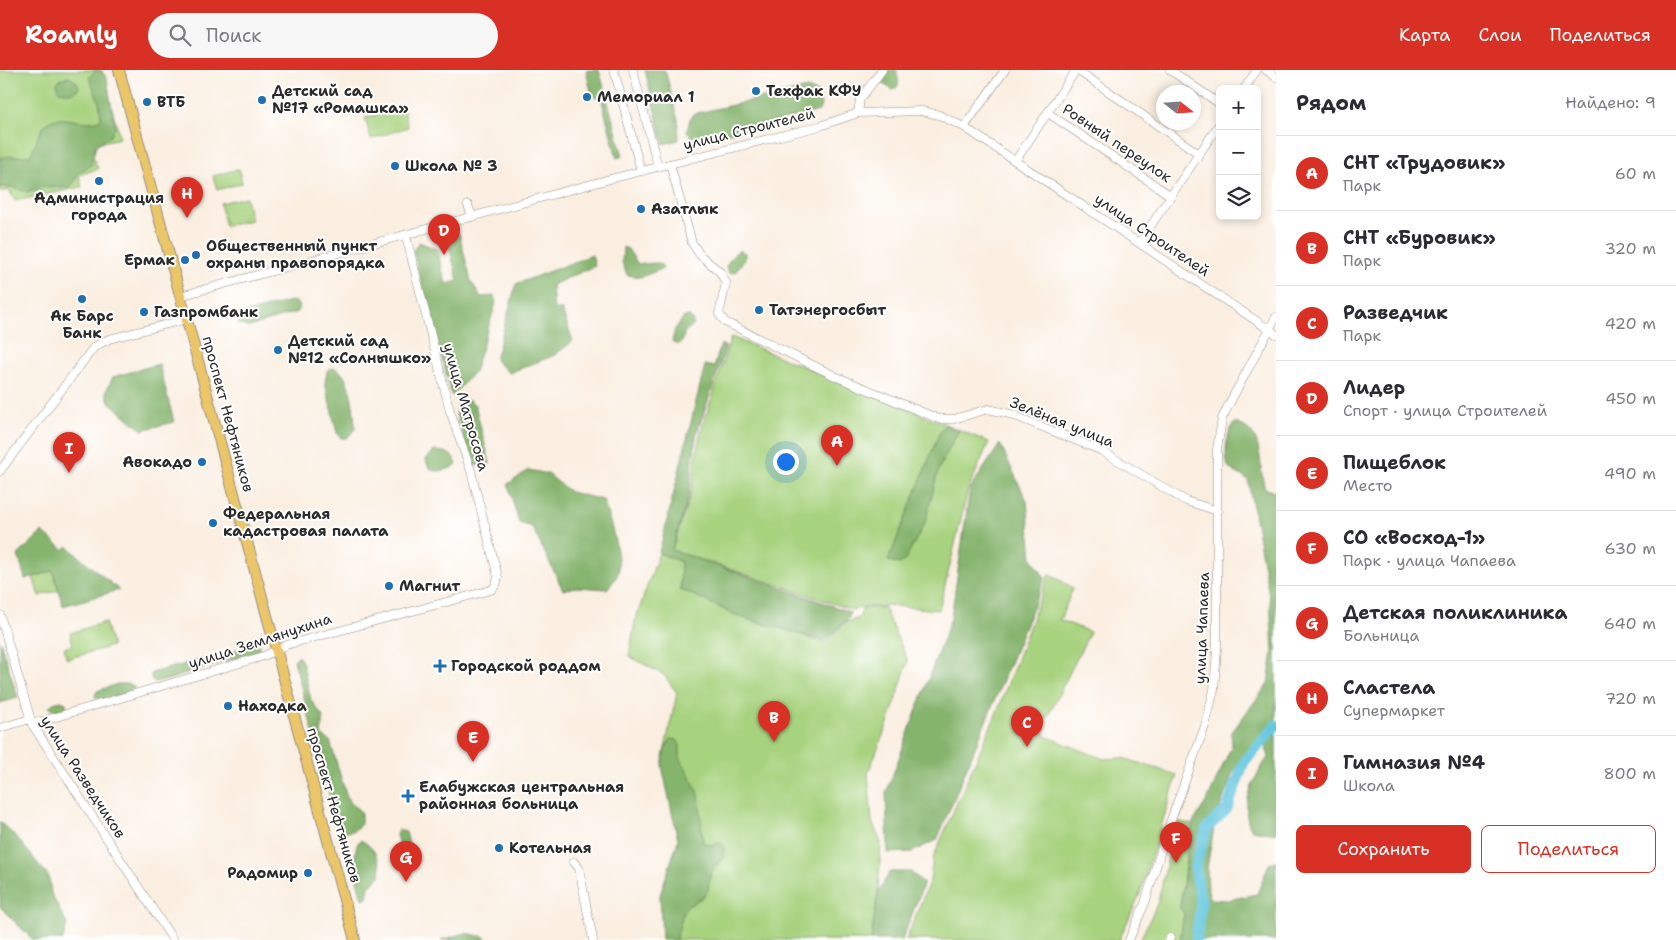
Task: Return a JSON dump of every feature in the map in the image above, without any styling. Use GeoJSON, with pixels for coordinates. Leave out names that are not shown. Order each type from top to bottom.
{"type":"FeatureCollection","features":[{"type":"Feature","properties":{"kind":"main road","name":"проспект Нефтяников"},"geometry":{"type":"LineString","coordinates":[[119,70],[275,651],[355,940]]}},
{"type":"Feature","properties":{"kind":"street"},"geometry":{"type":"LineString","coordinates":[[614,70],[641,171]]}},
{"type":"Feature","properties":{"kind":"street"},"geometry":{"type":"LineString","coordinates":[[633,70],[658,166]]}},
{"type":"Feature","properties":{"kind":"street"},"geometry":{"type":"LineString","coordinates":[[858,112],[860,99],[882,70]]}},
{"type":"Feature","properties":{"kind":"street"},"geometry":{"type":"LineString","coordinates":[[964,127],[1005,70]]}},
{"type":"Feature","properties":{"kind":"street"},"geometry":{"type":"LineString","coordinates":[[1016,160],[1077,70],[1198,153]]}},
{"type":"Feature","properties":{"kind":"street"},"geometry":{"type":"LineString","coordinates":[[1170,70],[1216,101]]}},
{"type":"Feature","properties":{"kind":"street"},"geometry":{"type":"LineString","coordinates":[[1247,85],[1257,70]]}},
{"type":"Feature","properties":{"kind":"street"},"geometry":{"type":"LineString","coordinates":[[1266,70],[1276,76]]}},
{"type":"Feature","properties":{"kind":"street","name":"улица Строителей"},"geometry":{"type":"LineString","coordinates":[[180,296],[658,166],[820,126],[858,112],[922,111],[939,115],[964,127],[1272,332]]}},
{"type":"Feature","properties":{"kind":"street","name":"Ровный переулок"},"geometry":{"type":"LineString","coordinates":[[1048,114],[1171,196]]}},
{"type":"Feature","properties":{"kind":"street"},"geometry":{"type":"LineString","coordinates":[[1142,245],[1143,236],[1216,128]]}},
{"type":"Feature","properties":{"kind":"street","name":"Зелёная улица"},"geometry":{"type":"LineString","coordinates":[[670,164],[692,243],[700,255],[720,272],[726,283],[719,314],[725,322],[837,377],[939,419],[954,419],[988,408],[1049,428],[1100,450],[1186,501],[1218,511]]}},
{"type":"Feature","properties":{"kind":"street"},"geometry":{"type":"LineString","coordinates":[[468,205],[472,218]]}},
{"type":"Feature","properties":{"kind":"street","name":"улица Матросова"},"geometry":{"type":"LineString","coordinates":[[406,236],[450,411],[486,526],[498,576],[496,585]]}},
{"type":"Feature","properties":{"kind":"street","name":"улица Чапаева"},"geometry":{"type":"LineString","coordinates":[[1129,940],[1145,903],[1167,831],[1211,704],[1217,648],[1217,449],[1222,420],[1272,332],[1276,317]]}},
{"type":"Feature","properties":{"kind":"street"},"geometry":{"type":"LineString","coordinates":[[0,471],[94,347],[109,339],[187,318]]}},
{"type":"Feature","properties":{"kind":"street","name":"улица Землянухина"},"geometry":{"type":"LineString","coordinates":[[0,728],[31,722],[264,656],[286,645],[483,592],[496,585]]}},
{"type":"Feature","properties":{"kind":"street","name":"улица Разведчиков"},"geometry":{"type":"LineString","coordinates":[[0,616],[31,722],[173,940]]}},
{"type":"Feature","properties":{"kind":"street"},"geometry":{"type":"LineString","coordinates":[[574,862],[579,868],[593,940]]}},
{"type":"Feature","properties":{"kind":"green space"},"geometry":{"type":"Polygon","coordinates":[[[0,70],[102,70],[120,138],[88,145],[98,169],[79,175],[82,187],[15,201],[9,190],[0,192],[0,70]]]}},
{"type":"Feature","properties":{"kind":"green space"},"geometry":{"type":"Polygon","coordinates":[[[96,70],[104,74],[107,79],[115,128],[110,136],[96,145],[91,165],[78,173],[69,188],[45,187],[27,192],[12,187],[0,187],[0,158],[30,155],[42,129],[50,121],[64,119],[87,122],[101,119],[99,102],[89,77],[96,70]]]}},
{"type":"Feature","properties":{"kind":"green space"},"geometry":{"type":"Polygon","coordinates":[[[586,70],[599,70],[623,156],[617,158],[601,98],[592,96],[586,70]]]}},
{"type":"Feature","properties":{"kind":"green space"},"geometry":{"type":"Polygon","coordinates":[[[645,70],[665,70],[678,120],[679,140],[663,144],[645,70]]]}},
{"type":"Feature","properties":{"kind":"green space"},"geometry":{"type":"Polygon","coordinates":[[[888,70],[897,70],[898,85],[893,90],[883,84],[882,79],[888,70]]]}},
{"type":"Feature","properties":{"kind":"green space"},"geometry":{"type":"Polygon","coordinates":[[[69,77],[77,82],[79,87],[76,91],[70,93],[59,91],[57,83],[60,79],[69,77]]]}},
{"type":"Feature","properties":{"kind":"green space"},"geometry":{"type":"Polygon","coordinates":[[[808,88],[819,93],[821,105],[819,111],[703,139],[694,139],[687,131],[693,114],[808,88]]]}},
{"type":"Feature","properties":{"kind":"green space"},"geometry":{"type":"Polygon","coordinates":[[[403,107],[408,127],[371,139],[365,118],[403,107]]]}},
{"type":"Feature","properties":{"kind":"green space"},"geometry":{"type":"Polygon","coordinates":[[[239,169],[242,183],[217,190],[213,176],[239,169]]]}},
{"type":"Feature","properties":{"kind":"green space"},"geometry":{"type":"Polygon","coordinates":[[[246,197],[251,220],[225,226],[220,203],[246,197]]]}},
{"type":"Feature","properties":{"kind":"green space"},"geometry":{"type":"Polygon","coordinates":[[[459,233],[471,281],[481,297],[494,296],[496,303],[474,372],[452,396],[413,251],[419,242],[437,249],[446,284],[458,281],[449,246],[459,233]]]}},
{"type":"Feature","properties":{"kind":"green space"},"geometry":{"type":"Polygon","coordinates":[[[623,247],[628,249],[638,264],[658,263],[663,266],[662,269],[641,277],[627,275],[622,262],[623,247]]]}},
{"type":"Feature","properties":{"kind":"green space"},"geometry":{"type":"Polygon","coordinates":[[[740,250],[745,253],[745,259],[735,272],[729,273],[726,267],[727,264],[733,255],[740,250]]]}},
{"type":"Feature","properties":{"kind":"green space"},"geometry":{"type":"Polygon","coordinates":[[[592,255],[595,266],[552,285],[554,309],[562,310],[573,341],[555,355],[509,373],[495,360],[516,284],[592,255]]]}},
{"type":"Feature","properties":{"kind":"green space"},"geometry":{"type":"Polygon","coordinates":[[[290,301],[296,302],[300,306],[297,312],[249,327],[238,324],[242,314],[290,301]]]}},
{"type":"Feature","properties":{"kind":"green space"},"geometry":{"type":"Polygon","coordinates":[[[689,316],[693,321],[693,326],[685,331],[682,342],[677,345],[672,341],[675,329],[684,317],[689,316]]]}},
{"type":"Feature","properties":{"kind":"green space"},"geometry":{"type":"Polygon","coordinates":[[[731,337],[989,442],[968,490],[939,610],[886,605],[884,607],[863,607],[853,610],[672,550],[691,492],[699,438],[731,337]]]}},
{"type":"Feature","properties":{"kind":"green space"},"geometry":{"type":"Polygon","coordinates":[[[721,344],[726,347],[696,436],[689,493],[672,550],[850,612],[849,618],[824,641],[740,617],[680,589],[681,562],[659,553],[705,365],[714,367],[721,344]]]}},
{"type":"Feature","properties":{"kind":"green space"},"geometry":{"type":"Polygon","coordinates":[[[159,364],[174,422],[142,430],[109,402],[106,391],[113,377],[159,364]]]}},
{"type":"Feature","properties":{"kind":"green space"},"geometry":{"type":"Polygon","coordinates":[[[332,368],[338,370],[344,376],[351,393],[355,430],[347,438],[341,438],[337,433],[325,383],[327,371],[332,368]]]}},
{"type":"Feature","properties":{"kind":"green space"},"geometry":{"type":"Polygon","coordinates":[[[469,400],[475,405],[490,464],[473,466],[456,414],[458,404],[469,400]]]}},
{"type":"Feature","properties":{"kind":"green space"},"geometry":{"type":"Polygon","coordinates":[[[1235,423],[1245,427],[1252,433],[1259,449],[1265,488],[1276,493],[1276,834],[1252,830],[1248,821],[1246,812],[1250,792],[1269,756],[1265,746],[1255,743],[1233,772],[1215,821],[1207,868],[1208,891],[1211,899],[1228,900],[1257,894],[1269,864],[1276,861],[1276,940],[1180,940],[1184,913],[1180,908],[1192,824],[1208,799],[1232,745],[1231,733],[1268,684],[1273,652],[1270,601],[1248,480],[1232,470],[1227,462],[1228,437],[1235,423]]]}},
{"type":"Feature","properties":{"kind":"green space"},"geometry":{"type":"Polygon","coordinates":[[[945,425],[959,430],[939,468],[925,523],[904,561],[900,564],[888,561],[939,434],[945,425]]]}},
{"type":"Feature","properties":{"kind":"green space"},"geometry":{"type":"Polygon","coordinates":[[[1000,444],[1027,501],[1032,558],[1045,578],[937,840],[912,852],[888,853],[886,793],[951,618],[970,489],[1000,444]]]}},
{"type":"Feature","properties":{"kind":"green space"},"geometry":{"type":"Polygon","coordinates":[[[434,451],[451,455],[457,465],[438,471],[430,468],[427,465],[426,459],[434,451]]]}},
{"type":"Feature","properties":{"kind":"green space"},"geometry":{"type":"Polygon","coordinates":[[[529,470],[548,474],[570,492],[603,500],[618,556],[618,573],[607,589],[577,587],[563,590],[532,527],[519,523],[508,484],[529,470]]]}},
{"type":"Feature","properties":{"kind":"green space"},"geometry":{"type":"Polygon","coordinates":[[[42,532],[64,550],[67,546],[119,590],[63,606],[53,571],[25,579],[18,555],[42,532]]]}},
{"type":"Feature","properties":{"kind":"green space"},"geometry":{"type":"Polygon","coordinates":[[[659,553],[682,562],[740,617],[779,627],[824,643],[846,622],[859,618],[863,608],[884,608],[908,661],[890,718],[868,773],[872,822],[881,843],[878,892],[871,940],[671,940],[686,855],[663,757],[677,693],[664,675],[629,656],[635,621],[659,553]]]}},
{"type":"Feature","properties":{"kind":"green space"},"geometry":{"type":"Polygon","coordinates":[[[53,571],[59,590],[39,596],[33,577],[53,571]]]}},
{"type":"Feature","properties":{"kind":"green space"},"geometry":{"type":"Polygon","coordinates":[[[1049,574],[1073,588],[1060,620],[1090,632],[1043,726],[1045,736],[1104,759],[1123,758],[1177,775],[1140,894],[1119,940],[906,940],[930,880],[933,858],[1000,705],[1049,574]]]}},
{"type":"Feature","properties":{"kind":"green space"},"geometry":{"type":"Polygon","coordinates":[[[105,622],[112,646],[67,659],[64,648],[73,645],[70,633],[105,622]]]}},
{"type":"Feature","properties":{"kind":"green space"},"geometry":{"type":"Polygon","coordinates":[[[0,640],[18,698],[0,703],[0,640]]]}},
{"type":"Feature","properties":{"kind":"green space"},"geometry":{"type":"Polygon","coordinates":[[[253,643],[260,646],[257,651],[164,681],[155,682],[151,679],[151,673],[233,651],[253,643]]]}},
{"type":"Feature","properties":{"kind":"green space"},"geometry":{"type":"Polygon","coordinates":[[[298,656],[302,661],[311,700],[323,717],[321,735],[330,741],[346,794],[350,802],[361,812],[361,824],[353,831],[342,833],[338,828],[294,660],[298,656]]]}},
{"type":"Feature","properties":{"kind":"green space"},"geometry":{"type":"Polygon","coordinates":[[[117,684],[129,684],[134,686],[134,689],[108,699],[96,698],[97,691],[117,684]]]}},
{"type":"Feature","properties":{"kind":"green space"},"geometry":{"type":"Polygon","coordinates":[[[61,701],[66,703],[67,708],[56,713],[49,707],[53,703],[61,701]]]}},
{"type":"Feature","properties":{"kind":"green space"},"geometry":{"type":"Polygon","coordinates":[[[671,739],[677,740],[680,745],[680,757],[699,794],[703,842],[708,845],[720,843],[724,846],[723,858],[711,872],[708,890],[704,896],[684,909],[676,940],[662,940],[660,895],[678,840],[662,766],[665,749],[671,739]]]}},
{"type":"Feature","properties":{"kind":"green space"},"geometry":{"type":"Polygon","coordinates":[[[1176,821],[1190,824],[1180,908],[1184,913],[1180,940],[1140,940],[1158,902],[1176,821]]]}},
{"type":"Feature","properties":{"kind":"green space"},"geometry":{"type":"Polygon","coordinates":[[[0,822],[18,839],[49,877],[51,893],[67,924],[63,940],[33,940],[0,907],[0,822]]]}},
{"type":"Feature","properties":{"kind":"green space"},"geometry":{"type":"Polygon","coordinates":[[[398,829],[406,832],[412,856],[407,863],[403,860],[396,835],[398,829]]]}},
{"type":"Feature","properties":{"kind":"green space"},"geometry":{"type":"Polygon","coordinates":[[[360,840],[373,850],[381,871],[380,876],[369,886],[367,897],[364,899],[360,892],[355,869],[355,852],[360,840]]]}},
{"type":"Feature","properties":{"kind":"green space"},"geometry":{"type":"Polygon","coordinates":[[[890,872],[911,872],[924,883],[902,940],[871,940],[878,892],[890,872]]]}},
{"type":"Feature","properties":{"kind":"green space"},"geometry":{"type":"Polygon","coordinates":[[[465,933],[485,937],[485,940],[441,940],[465,933]]]}},
{"type":"Feature","properties":{"kind":"waterway"},"geometry":{"type":"LineString","coordinates":[[1196,940],[1201,904],[1195,867],[1207,828],[1227,809],[1244,762],[1276,725]]}},
{"type":"Feature","properties":{"kind":"place","name":"Техфак КФУ"},"geometry":{"type":"Point","coordinates":[756,91]}},
{"type":"Feature","properties":{"kind":"place","name":"Мемориал 1"},"geometry":{"type":"Point","coordinates":[587,97]}},
{"type":"Feature","properties":{"kind":"place","name":"Детский сад №17 «Ромашка»"},"geometry":{"type":"Point","coordinates":[262,100]}},
{"type":"Feature","properties":{"kind":"place","name":"ВТБ"},"geometry":{"type":"Point","coordinates":[147,102]}},
{"type":"Feature","properties":{"kind":"place","name":"Школа № 3"},"geometry":{"type":"Point","coordinates":[395,166]}},
{"type":"Feature","properties":{"kind":"place","name":"Администрация города"},"geometry":{"type":"Point","coordinates":[99,181]}},
{"type":"Feature","properties":{"kind":"place","name":"Азатлык"},"geometry":{"type":"Point","coordinates":[641,209]}},
{"type":"Feature","properties":{"kind":"place","name":"Сластела"},"geometry":{"type":"Point","coordinates":[187,218]}},
{"type":"Feature","properties":{"kind":"place","name":"Общественный пункт охраны правопорядка"},"geometry":{"type":"Point","coordinates":[196,255]}},
{"type":"Feature","properties":{"kind":"place","name":"Лидер"},"geometry":{"type":"Point","coordinates":[444,255]}},
{"type":"Feature","properties":{"kind":"place","name":"Ермак"},"geometry":{"type":"Point","coordinates":[185,260]}},
{"type":"Feature","properties":{"kind":"place","name":"Ак Барс Банк"},"geometry":{"type":"Point","coordinates":[82,299]}},
{"type":"Feature","properties":{"kind":"place","name":"Татэнергосбыт"},"geometry":{"type":"Point","coordinates":[759,310]}},
{"type":"Feature","properties":{"kind":"place","name":"Газпромбанк"},"geometry":{"type":"Point","coordinates":[144,312]}},
{"type":"Feature","properties":{"kind":"place","name":"Детский сад №12 «Солнышко»"},"geometry":{"type":"Point","coordinates":[278,350]}},
{"type":"Feature","properties":{"kind":"place","name":"Авокадо"},"geometry":{"type":"Point","coordinates":[202,462]}},
{"type":"Feature","properties":{"kind":"place","name":"СНТ «Трудовик»"},"geometry":{"type":"Point","coordinates":[837,466]}},
{"type":"Feature","properties":{"kind":"place","name":"Гимназия №4"},"geometry":{"type":"Point","coordinates":[69,473]}},
{"type":"Feature","properties":{"kind":"place","name":"Федеральная кадастровая палата"},"geometry":{"type":"Point","coordinates":[213,523]}},
{"type":"Feature","properties":{"kind":"place","name":"Магнит"},"geometry":{"type":"Point","coordinates":[389,586]}},
{"type":"Feature","properties":{"kind":"place","name":"Городской роддом"},"geometry":{"type":"Point","coordinates":[440,666]}},
{"type":"Feature","properties":{"kind":"place","name":"Находка"},"geometry":{"type":"Point","coordinates":[228,706]}},
{"type":"Feature","properties":{"kind":"place","name":"СНТ «Буровик»"},"geometry":{"type":"Point","coordinates":[774,742]}},
{"type":"Feature","properties":{"kind":"place","name":"Разведчик"},"geometry":{"type":"Point","coordinates":[1027,747]}},
{"type":"Feature","properties":{"kind":"place","name":"Пищеблок"},"geometry":{"type":"Point","coordinates":[473,762]}},
{"type":"Feature","properties":{"kind":"place","name":"Елабужская центральная районная больница"},"geometry":{"type":"Point","coordinates":[408,796]}},
{"type":"Feature","properties":{"kind":"place","name":"Котельная"},"geometry":{"type":"Point","coordinates":[499,848]}},
{"type":"Feature","properties":{"kind":"place","name":"СО «Восход-1»"},"geometry":{"type":"Point","coordinates":[1176,863]}},
{"type":"Feature","properties":{"kind":"place","name":"Радомир"},"geometry":{"type":"Point","coordinates":[308,873]}},
{"type":"Feature","properties":{"kind":"place","name":"Детская поликлиника"},"geometry":{"type":"Point","coordinates":[406,882]}}]}
